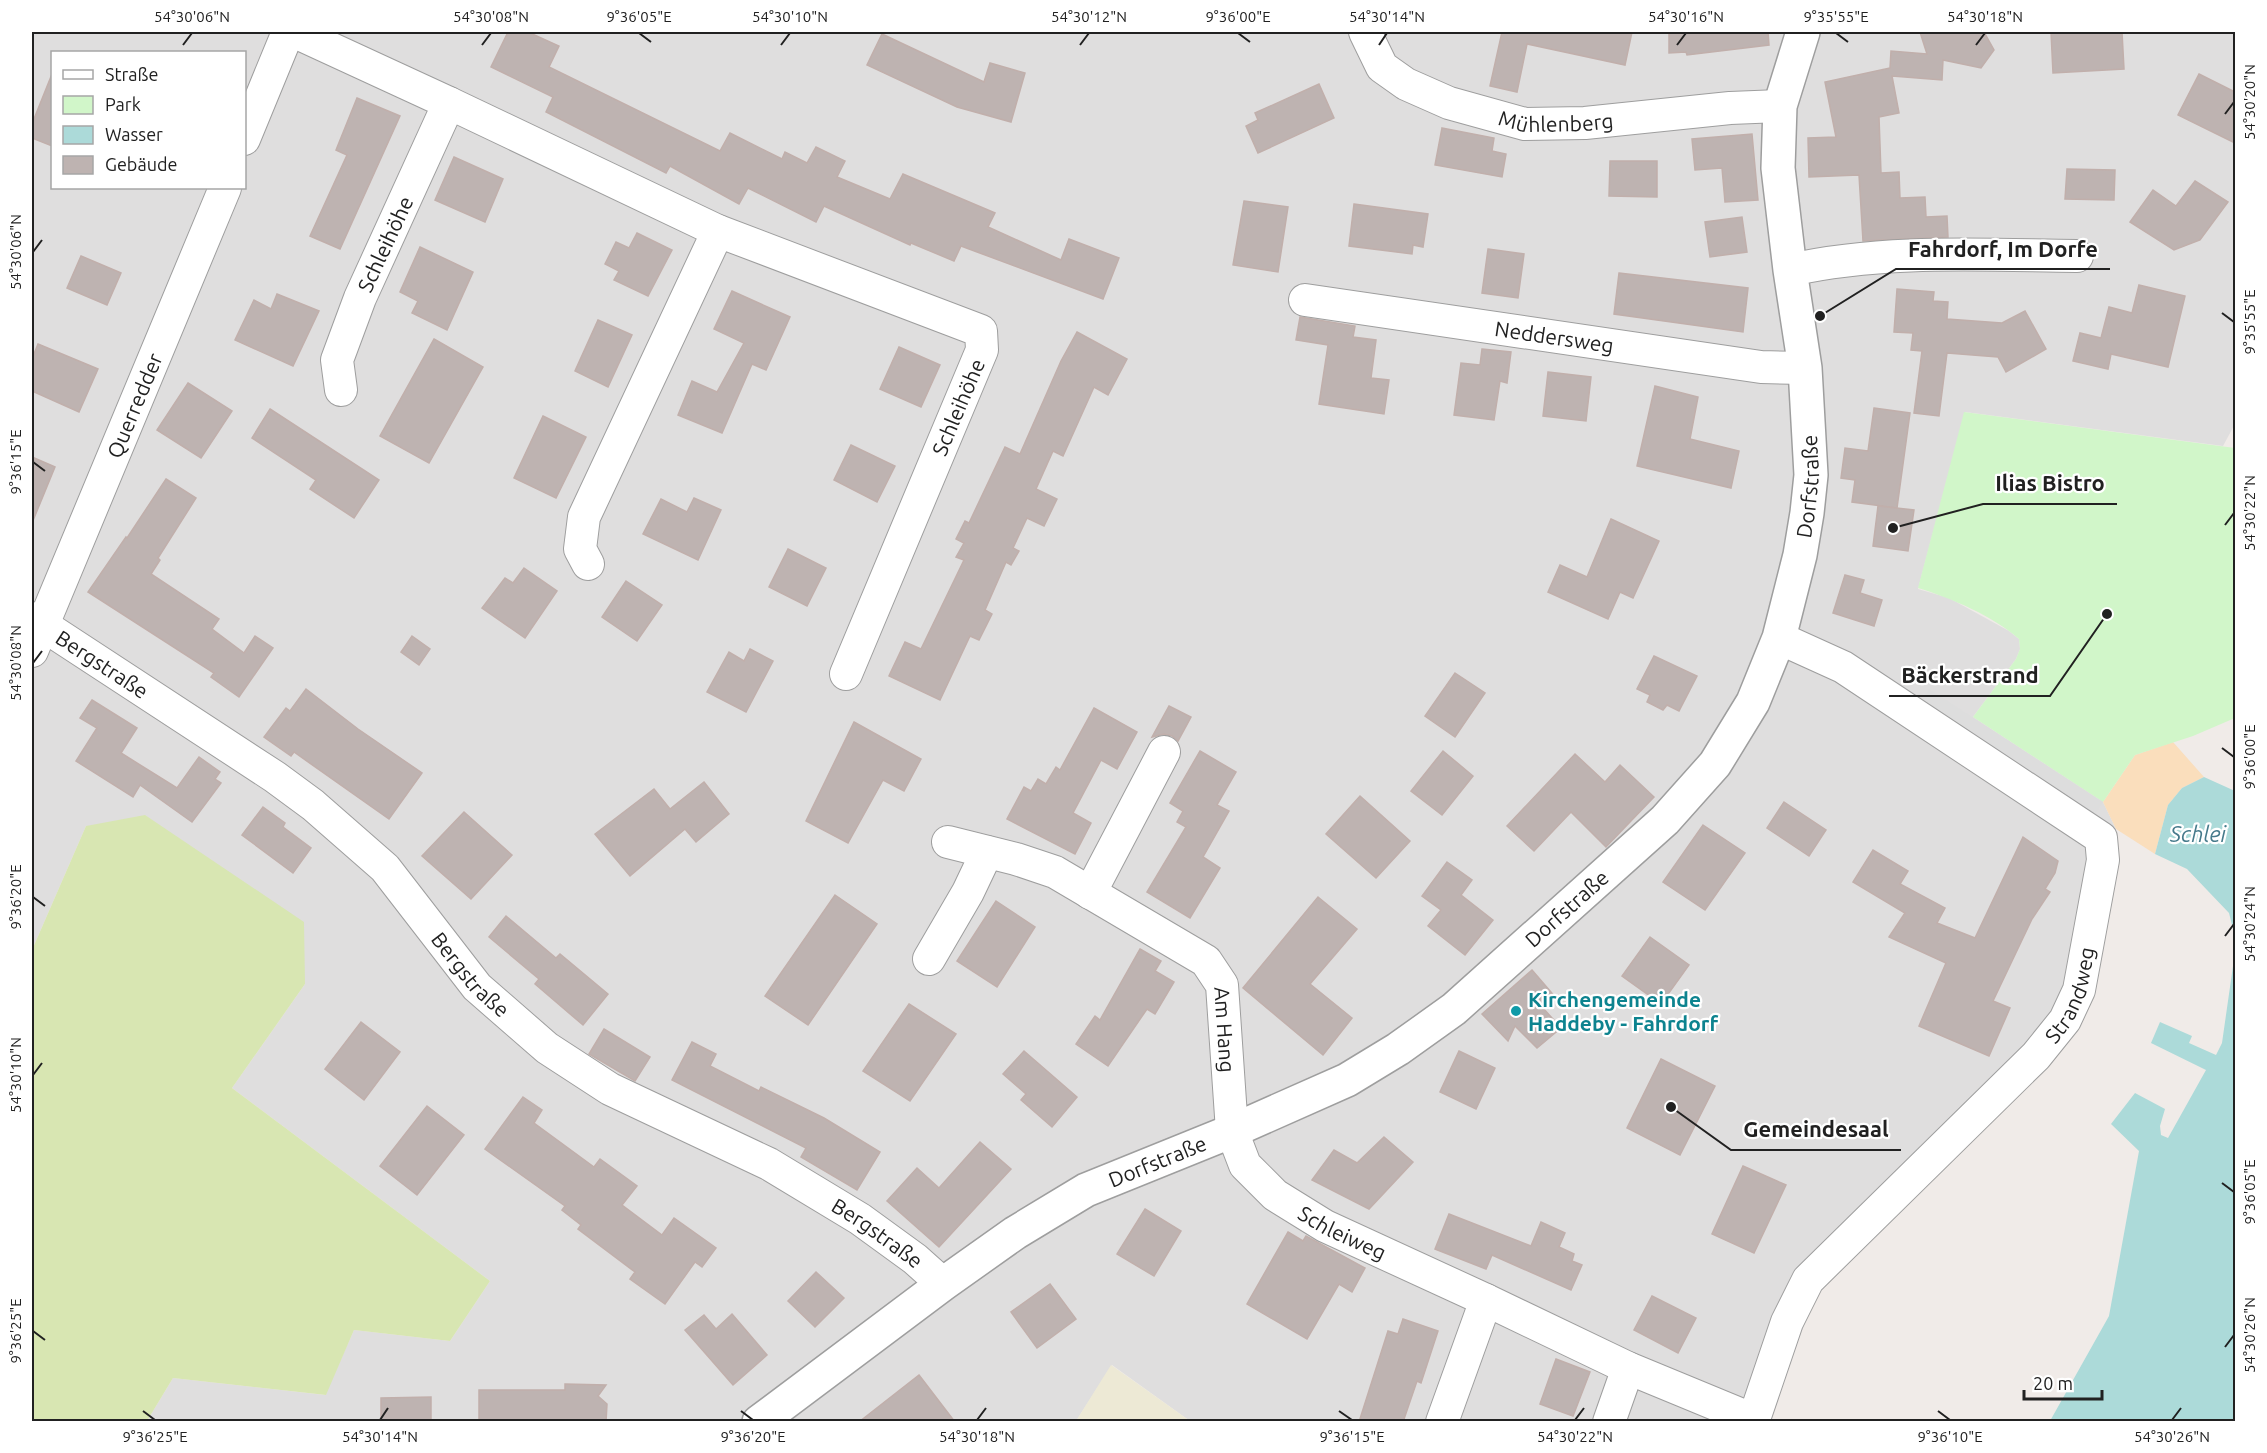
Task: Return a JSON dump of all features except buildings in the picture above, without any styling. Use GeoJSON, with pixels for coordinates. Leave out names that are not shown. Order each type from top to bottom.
{"type":"FeatureCollection","features":[{"type":"Feature","properties":{"kind":"street"},"geometry":{"type":"LineString","coordinates":[[246,134],[288,32]]}},
{"type":"Feature","properties":{"kind":"street","name":"Schleihöhe"},"geometry":{"type":"LineString","coordinates":[[295,32],[718,231],[981,331],[982,350],[846,674]]}},
{"type":"Feature","properties":{"kind":"street","name":"Mühlenberg"},"geometry":{"type":"LineString","coordinates":[[1365,32],[1382,67],[1406,84],[1449,103],[1525,124],[1585,123],[1720,109],[1780,106]]}},
{"type":"Feature","properties":{"kind":"street","name":"Dorfstraße"},"geometry":{"type":"LineString","coordinates":[[759,1422],[943,1284],[1015,1233],[1086,1190],[1232,1131],[1347,1080],[1398,1049],[1454,1009],[1665,820],[1714,764],[1753,702],[1779,638],[1800,555],[1811,475],[1805,368],[1778,168],[1780,106],[1803,32]]}},
{"type":"Feature","properties":{"kind":"street","name":"Schleihöhe"},"geometry":{"type":"LineString","coordinates":[[341,390],[338,360],[360,298],[450,103]]}},
{"type":"Feature","properties":{"kind":"street","name":"Querredder"},"geometry":{"type":"LineString","coordinates":[[35,632],[225,189]]}},
{"type":"Feature","properties":{"kind":"street"},"geometry":{"type":"LineString","coordinates":[[588,564],[580,549],[584,517],[718,231]]}},
{"type":"Feature","properties":{"kind":"street"},"geometry":{"type":"LineString","coordinates":[[1790,270],[1820,263],[1898,256],[2077,256]]}},
{"type":"Feature","properties":{"kind":"street","name":"Neddersweg"},"geometry":{"type":"LineString","coordinates":[[1305,300],[1761,367],[1805,368]]}},
{"type":"Feature","properties":{"kind":"street","name":"Bergstraße"},"geometry":{"type":"LineString","coordinates":[[35,632],[275,777],[343,830],[385,868],[477,987],[546,1048],[610,1089],[769,1164],[860,1219],[915,1259],[943,1284]]}},
{"type":"Feature","properties":{"kind":"street","name":"Strandweg"},"geometry":{"type":"LineString","coordinates":[[1753,1421],[1786,1322],[1808,1280],[2036,1056],[2065,1020],[2079,990],[2103,860],[2101,838],[1843,667],[1779,638]]}},
{"type":"Feature","properties":{"kind":"street"},"geometry":{"type":"LineString","coordinates":[[1090,893],[1164,753]]}},
{"type":"Feature","properties":{"kind":"street","name":"Am Hang"},"geometry":{"type":"LineString","coordinates":[[948,842],[1055,872],[1206,961],[1222,985],[1232,1131]]}},
{"type":"Feature","properties":{"kind":"street"},"geometry":{"type":"LineString","coordinates":[[929,959],[968,892],[987,852]]}},
{"type":"Feature","properties":{"kind":"street","name":"Schleiweg"},"geometry":{"type":"LineString","coordinates":[[1232,1131],[1245,1165],[1275,1195],[1325,1226],[1628,1368],[1753,1421]]}},
{"type":"Feature","properties":{"kind":"street"},"geometry":{"type":"LineString","coordinates":[[1442,1422],[1486,1300]]}},
{"type":"Feature","properties":{"kind":"street"},"geometry":{"type":"LineString","coordinates":[[1609,1422],[1628,1368]]}},
{"type":"Feature","properties":{"kind":"shaded area"},"geometry":{"type":"Polygon","coordinates":[[[32,32],[2235,32],[2236,422],[2223,446],[1965,412],[1918,589],[1949,598],[2009,631],[2019,639],[2020,649],[2016,659],[1973,717],[2103,802],[2116,829],[2095,981],[1819,1287],[1767,1421],[1190,1421],[1112,1365],[1076,1421],[147,1421],[173,1378],[325,1395],[354,1330],[450,1341],[490,1281],[232,1088],[305,984],[86,826],[32,950],[32,32]]]}},
{"type":"Feature","properties":{"kind":"shaded area"},"geometry":{"type":"Polygon","coordinates":[[[1929,689],[2103,802],[2090,822],[1917,708],[1929,689]]]}},
{"type":"Feature","properties":{"kind":"shaded area"},"geometry":{"type":"Polygon","coordinates":[[[1111,1365],[1190,1421],[1076,1421],[1111,1365]]]}},
{"type":"Feature","properties":{"kind":"green space"},"geometry":{"type":"Polygon","coordinates":[[[1964,412],[2235,448],[2235,718],[2193,736],[2135,755],[2103,802],[1973,717],[2016,659],[2020,649],[2019,639],[1996,622],[1971,609],[1918,588],[1964,412]]]}},
{"type":"Feature","properties":{"kind":"green space"},"geometry":{"type":"Polygon","coordinates":[[[145,815],[304,922],[305,984],[232,1088],[490,1281],[450,1341],[354,1330],[326,1395],[173,1378],[147,1421],[32,1421],[32,950],[86,826],[145,815]]]}},
{"type":"Feature","properties":{"kind":"sand"},"geometry":{"type":"Polygon","coordinates":[[[2173,742],[2204,777],[2182,788],[2168,805],[2155,854],[2116,829],[2103,802],[2135,755],[2173,742]]]}},
{"type":"Feature","properties":{"kind":"water","name":"Schlei"},"geometry":{"type":"Polygon","coordinates":[[[2204,777],[2235,791],[2235,937],[2229,913],[2187,869],[2155,854],[2168,805],[2182,788],[2204,777]]]}},
{"type":"Feature","properties":{"kind":"water"},"geometry":{"type":"Polygon","coordinates":[[[2235,952],[2235,1421],[2050,1421],[2109,1316],[2139,1151],[2111,1124],[2135,1093],[2165,1109],[2160,1126],[2161,1135],[2168,1138],[2206,1070],[2151,1043],[2160,1022],[2192,1036],[2189,1043],[2216,1055],[2222,1043],[2235,952]]]}},
{"type":"Feature","properties":{"kind":"place","name":"Fahrdorf, Im Dorfe"},"geometry":{"type":"Point","coordinates":[1820,316]}},
{"type":"Feature","properties":{"kind":"place","name":"Ilias Bistro"},"geometry":{"type":"Point","coordinates":[1893,528]}},
{"type":"Feature","properties":{"kind":"place","name":"Bäckerstrand"},"geometry":{"type":"Point","coordinates":[2107,614]}},
{"type":"Feature","properties":{"kind":"place","name":"Kirchengemeinde Haddeby - Fahrdorf"},"geometry":{"type":"Point","coordinates":[1516,1011]}},
{"type":"Feature","properties":{"kind":"place","name":"Gemeindesaal"},"geometry":{"type":"Point","coordinates":[1671,1107]}}]}
